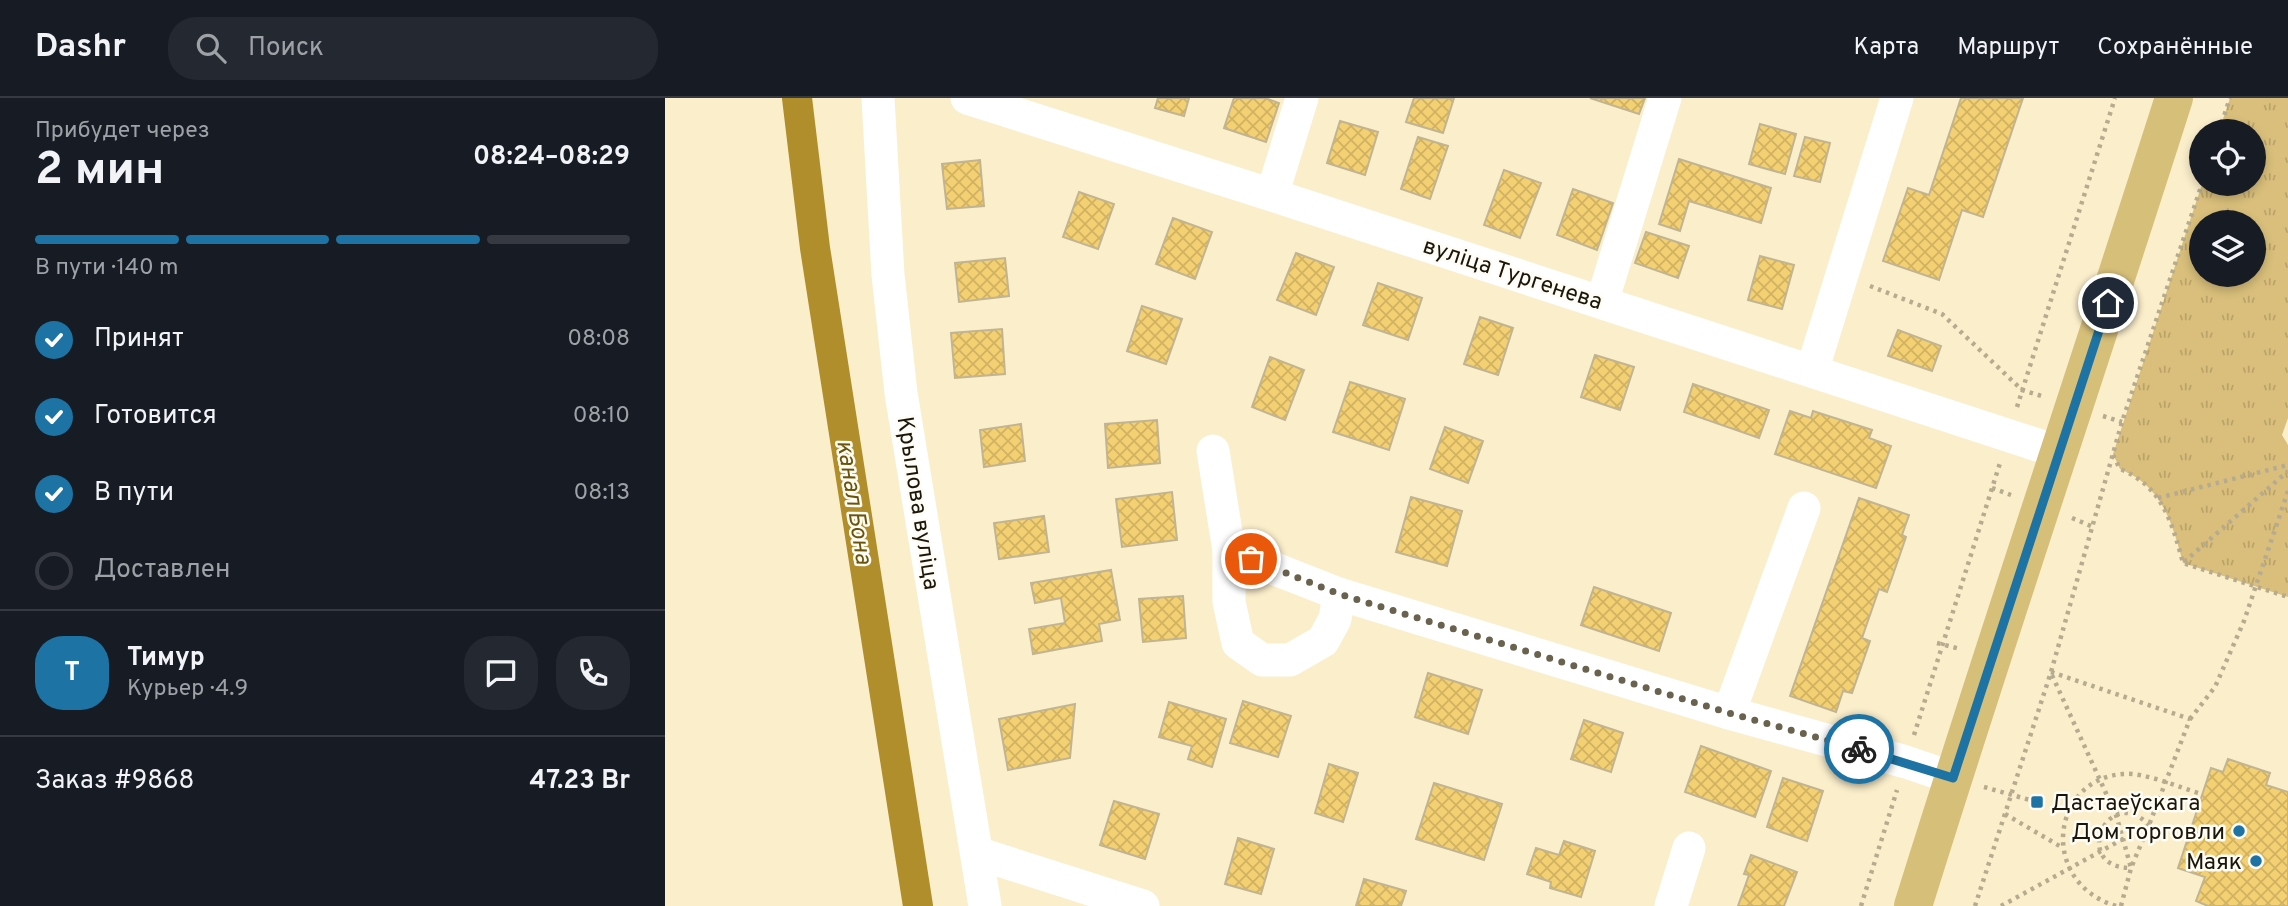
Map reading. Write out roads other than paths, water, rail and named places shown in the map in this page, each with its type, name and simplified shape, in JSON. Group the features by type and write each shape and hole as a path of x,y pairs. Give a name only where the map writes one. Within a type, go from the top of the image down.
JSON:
{"main road":[{"path":"1913,906 2173,98"}],"street":[{"name":"Крылова вуліца","path":"878,98 888,275 901,393 985,906"},
{"name":"вуліца Тургенева","path":"967,98 2059,452"},
{"path":"1272,195 1301,98"},
{"path":"1602,302 1665,98"},
{"path":"1812,371 1897,98"},
{"path":"1213,451 1229,551 1229,602 1238,643 1262,660 1290,660 1323,641 1335,619 1339,594"},
{"path":"1729,713 1804,508"},
{"path":"1229,551 1339,594 1953,778"},
{"path":"1671,906 1689,848"},
{"path":"977,853 1143,906"}],"waterway":[{"name":"канал Бона","path":"797,98 815,248 918,906"}],"place":[{"name":"Дастаеўскага","path":"2037,802"},
{"name":"Дом торговли","path":"2239,831"},
{"name":"Маяк","path":"2256,861"}]}
